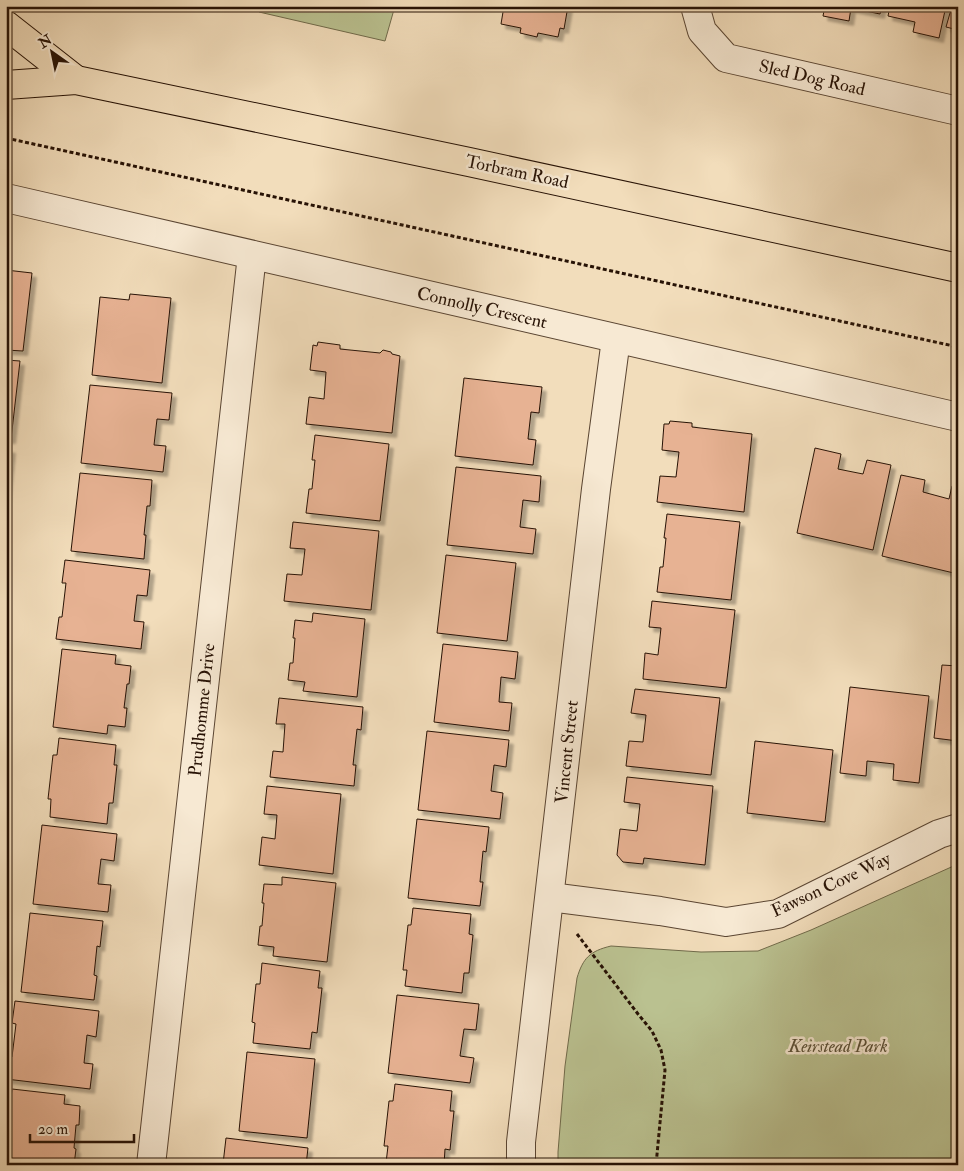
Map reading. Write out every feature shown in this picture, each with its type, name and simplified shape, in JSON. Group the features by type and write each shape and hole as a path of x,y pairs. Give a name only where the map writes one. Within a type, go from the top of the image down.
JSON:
{"main road":[{"name":"Torbram Road","path":"6,25 76,80"},
{"name":"Torbram Road","path":"6,85 76,80 478,164 958,268"}],"street":[{"name":"Sled Dog Road","path":"695,6 702,31 726,58 958,111"},
{"name":"Connolly Crescent","path":"6,198 958,417"},
{"name":"Prudhomme Drive","path":"151,1165 252,255"},
{"name":"Vincent Street","path":"521,1165 521,1142 596,489 616,339"},
{"name":"Fawson Cove Way","path":"550,897 660,911 726,922 778,914 938,834 958,828"}],"path":[{"path":"6,138 958,347"},
{"path":"550,897 652,1031 661,1050 666,1070 656,1165"}],"green space":[{"path":"259,6 395,6 385,41 259,12"},
{"name":"Keirstead Park","path":"958,864 958,1165 558,1165 565,1066 577,978 588,956 598,950 611,946 701,952 758,951 811,930"}],"building":[{"path":"504,6 568,6 564,29 560,28 558,37 538,33 537,37 520,33 521,28 501,24"},
{"path":"825,6 882,6 880,14 851,8 849,21 823,16"},
{"path":"890,6 946,6 939,38 913,32 915,22 888,16"},
{"path":"952,6 958,6 958,30 946,27"},
{"path":"6,270 32,273 23,351 6,350"},
{"path":"130,294 171,298 162,383 92,375 100,297 129,300"},
{"path":"318,342 340,345 340,349 380,353 383,350 400,356 392,433 306,424 309,397 324,399 326,372 310,370 313,345 317,346"},
{"path":"6,360 20,361 11,439 6,439"},
{"path":"464,378 542,387 539,413 531,412 528,439 536,440 533,465 455,456"},
{"path":"90,385 172,393 169,420 157,419 154,445 166,446 163,472 81,463"},
{"path":"670,421 692,423 692,427 752,434 744,512 657,502 660,476 676,477 679,452 662,450 664,424 669,424"},
{"path":"315,435 389,444 380,521 306,513 309,489 312,489 315,460 312,460"},
{"path":"6,448 11,449 6,496"},
{"path":"815,448 841,454 838,469 863,474 867,460 891,465 873,550 797,533"},
{"path":"456,467 541,476 539,502 523,500 520,527 536,529 533,554 447,545"},
{"path":"80,473 152,480 150,506 147,506 144,535 146,535 144,559 71,551"},
{"path":"901,475 925,480 923,492 949,499 952,486 958,488 958,574 882,556"},
{"path":"667,514 740,522 731,600 657,592 660,567 663,567"},
{"path":"293,522 379,531 371,610 284,601 287,574 302,575 305,549 290,548"},
{"path":"446,555 516,563 507,641 437,633"},
{"path":"65,560 150,570 147,596 137,595 134,621 144,622 141,649 56,639 59,617 62,617 66,583 62,583"},
{"path":"652,601 735,610 726,688 643,679 645,653 658,655 661,628 649,627"},
{"path":"313,613 365,619 357,697 303,691 305,682 288,680 290,663 293,663 295,620 312,622"},
{"path":"443,644 518,652 515,679 501,677 499,702 512,703 509,731 434,722"},
{"path":"62,649 116,655 115,664 131,666 124,708 127,708 125,727 108,725 107,734 53,727"},
{"path":"942,665 958,666 958,741 934,738"},
{"path":"850,687 929,696 919,783 893,780 894,764 867,761 866,776 840,773"},
{"path":"635,689 720,698 711,775 626,766 629,741 643,742 646,715 631,713"},
{"path":"279,698 363,707 361,730 357,729 353,765 356,765 354,786 270,777 273,751 283,752 285,724 276,724"},
{"path":"427,731 509,740 506,767 494,765 491,791 503,793 500,819 418,810"},
{"path":"59,738 116,745 114,765 117,765 113,803 109,803 107,824 50,817 51,799 48,799 53,755 57,755"},
{"path":"755,741 833,750 825,822 747,813"},
{"path":"627,777 713,786 705,865 644,858 643,864 623,862 617,855 620,829 637,831 640,804 624,802"},
{"path":"267,786 341,794 333,874 259,865 262,837 275,839 277,815 264,814"},
{"path":"417,819 489,827 486,852 483,851 480,882 483,882 480,906 408,898"},
{"path":"42,825 117,834 114,861 101,859 98,884 111,885 108,912 33,904"},
{"path":"282,877 336,883 327,962 273,956 274,947 258,945 260,926 262,926 264,884 282,885"},
{"path":"413,908 471,914 469,934 473,935 469,973 464,973 462,993 405,986 407,970 403,970 408,925 411,925"},
{"path":"30,913 103,921 100,947 97,946 94,975 97,976 94,1000 21,992"},
{"path":"262,963 320,971 318,988 322,988 317,1033 312,1032 310,1049 253,1043 255,1023 252,1022 256,984 260,984"},
{"path":"397,995 479,1004 476,1030 464,1029 460,1056 474,1058 470,1083 388,1073"},
{"path":"15,1001 99,1011 96,1037 87,1035 84,1063 93,1064 90,1089 6,1079 8,1057 12,1057 16,1024 12,1023"},
{"path":"247,1052 315,1059 307,1138 239,1131"},
{"path":"395,1084 452,1091 450,1111 454,1111 450,1150 445,1149 444,1165 386,1163 388,1146 384,1146 389,1101 393,1101"},
{"path":"12,1089 65,1095 64,1104 80,1106 79,1125 76,1125 74,1165 6,1165 6,1142"},
{"path":"226,1138 308,1148 306,1165 223,1164"}]}
